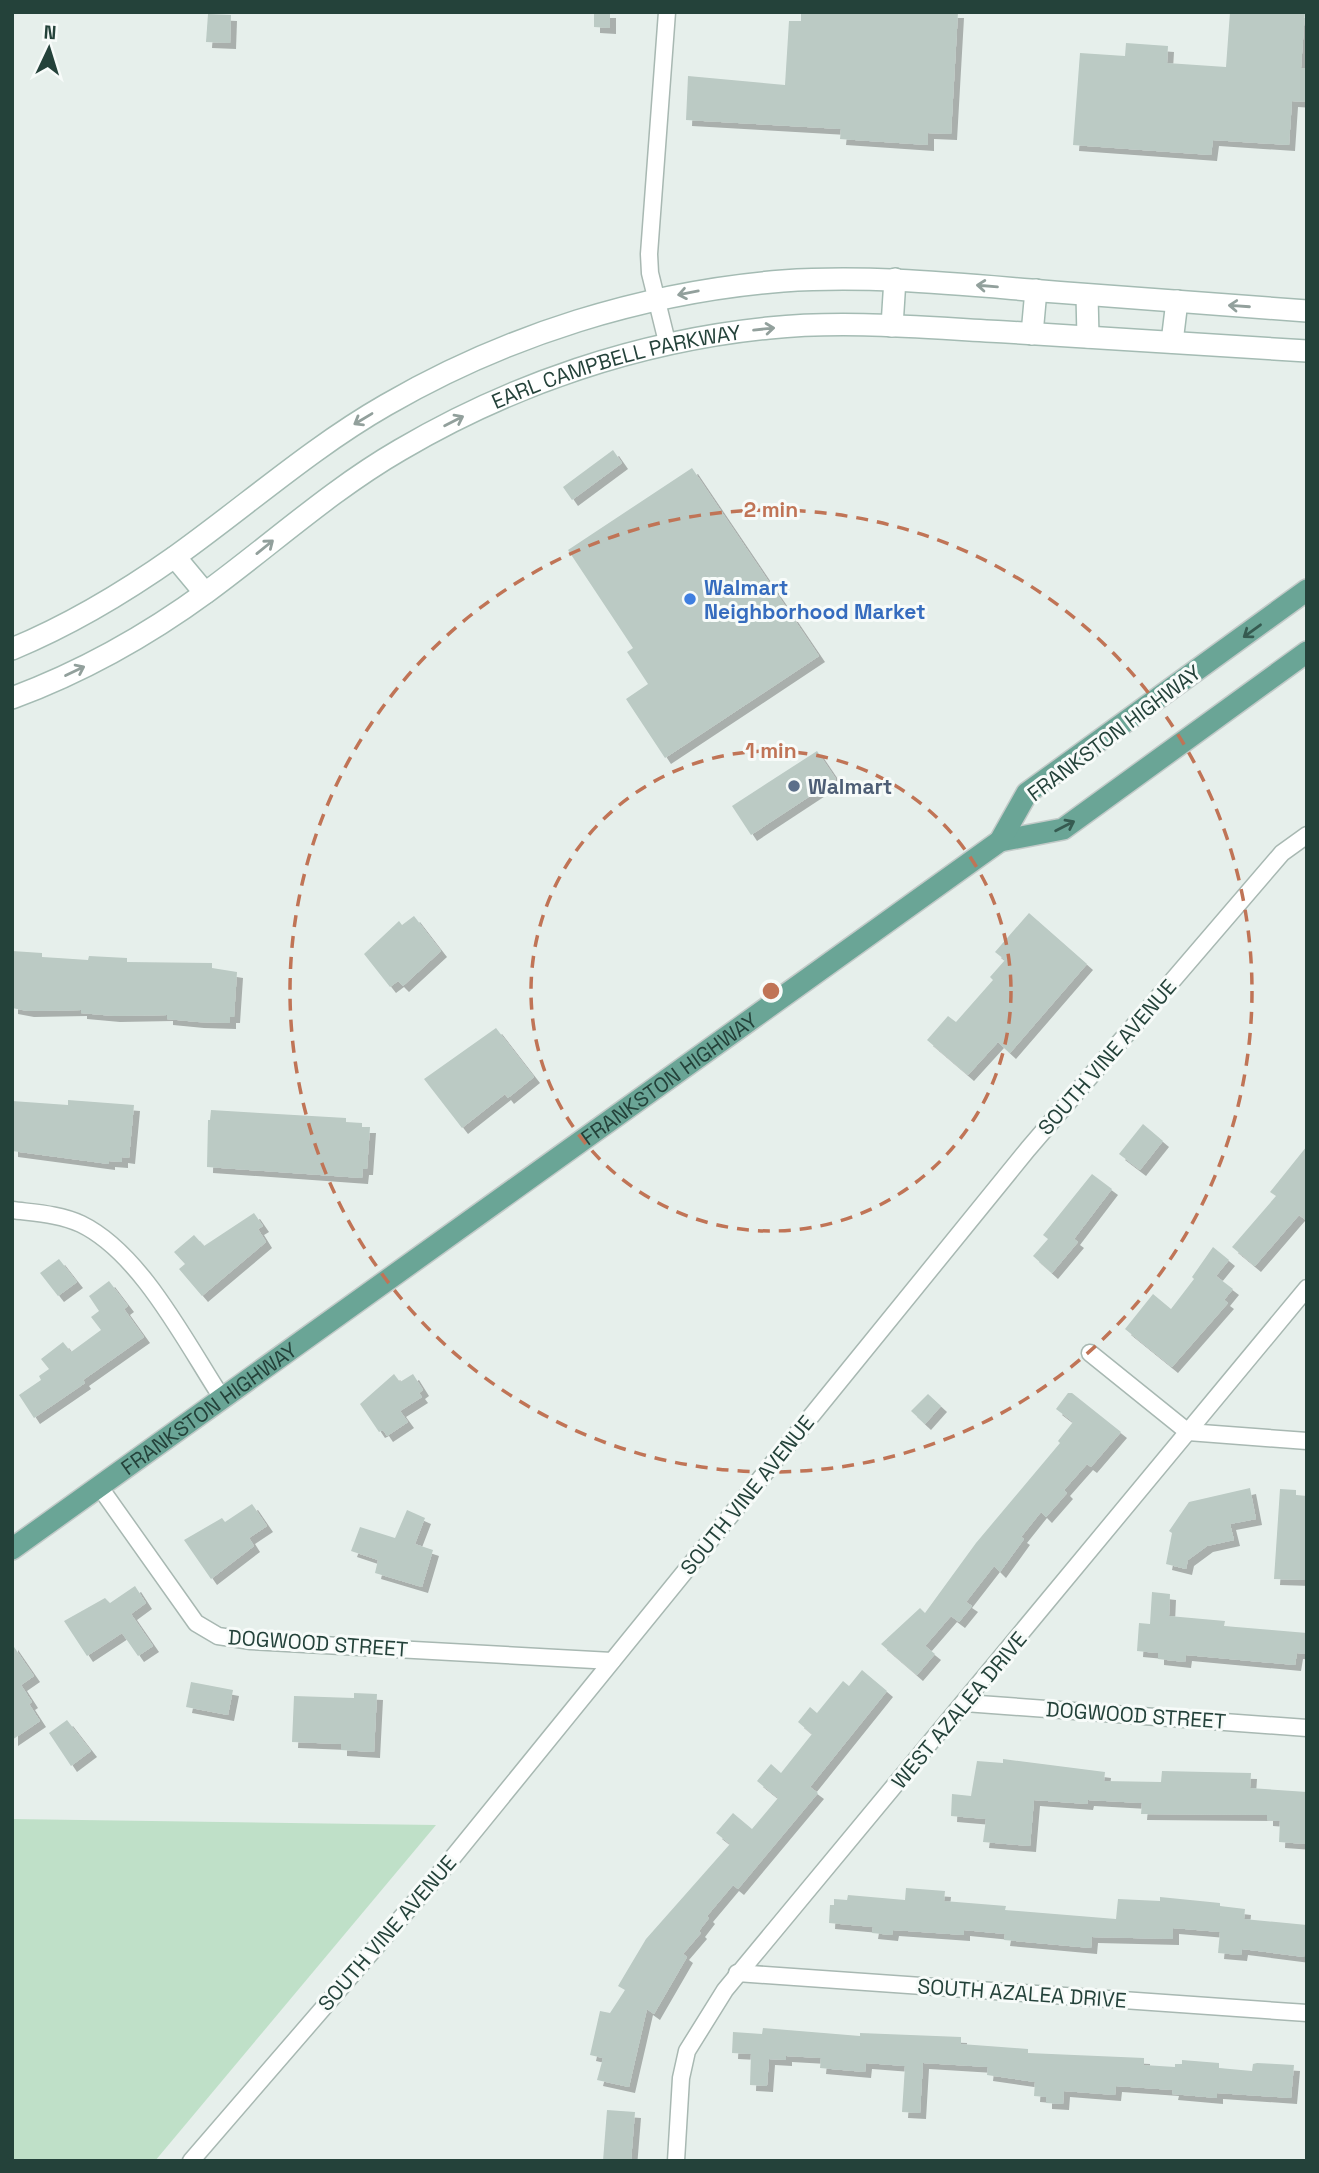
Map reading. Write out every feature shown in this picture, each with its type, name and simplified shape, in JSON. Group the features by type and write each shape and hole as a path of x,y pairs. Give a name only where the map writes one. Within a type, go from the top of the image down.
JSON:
{"main road":[{"path":"892,326 895,279"},
{"path":"12,649 85,614 176,557 320,448 387,404 454,370 523,340 656,299 781,281 895,279 1307,311"},
{"path":"1032,334 1036,290"},
{"path":"1087,295 1087,337"},
{"path":"1172,342 1177,301"},
{"name":"EARL CAMPBELL PARKWAY","path":"12,698 100,659 205,593 344,486 433,432 535,384 624,356 705,337 769,328 892,326 1307,351"},
{"path":"176,557 205,593"},
{"name":"FRANKSTON HIGHWAY","path":"12,1549 1000,841 1027,793 1307,590"},
{"path":"1000,841 1063,829 1307,652"}],"street":[{"path":"667,12 649,236 650,273 668,346"},
{"name":"SOUTH VINE AVENUE","path":"191,2161 445,1867 1028,1149 1282,853 1307,835"},
{"path":"12,1210 63,1218 102,1237 159,1301 222,1398"},
{"name":"WEST AZALEA DRIVE","path":"676,2161 681,2078 687,2051 737,1973 965,1703 1307,1288"},
{"path":"1090,1353 1188,1432 1307,1441"},
{"name":"DOGWOOD STREET","path":"99,1486 189,1615 196,1623 218,1636 292,1644 612,1661"},
{"name":"DOGWOOD STREET","path":"965,1703 1307,1728"},
{"name":"SOUTH AZALEA DRIVE","path":"737,1973 1307,2013"}],"green space":[{"path":"12,1819 436,1825 155,2161 12,2161"}],"building":[{"path":"594,12 610,12 610,28 594,27"},
{"path":"801,12 958,12 951,134 928,133 928,145 840,139 841,129 686,120 688,76 785,85 789,21 801,21"},
{"path":"1230,12 1305,12 1301,68 1307,68 1307,102 1292,101 1289,145 1213,140 1211,155 1073,145 1080,53 1125,56 1126,43 1168,46 1167,63 1226,67"},
{"path":"208,14 231,15 230,43 206,42"},
{"path":"613,450 622,463 572,500 563,487"},
{"name":"Walmart Neighborhood Market","path":"692,468 819,656 665,758 626,699 648,684 627,652 633,648 568,550"},
{"name":"Walmart","path":"817,751 836,779 751,835 732,806"},
{"path":"1029,913 1087,964 1010,1053 998,1042 968,1075 927,1040 948,1016 956,1022 993,980 990,977 1005,960 995,952"},
{"path":"414,916 441,951 403,986 398,981 390,987 364,954 399,921 402,925"},
{"path":"12,951 42,953 42,957 88,960 89,956 127,958 127,962 212,963 212,968 237,972 234,1017 230,1017 230,1023 198,1022 167,1019 167,1015 114,1016 81,1013 81,1010 28,1011 12,1008"},
{"path":"496,1028 534,1077 508,1098 505,1094 462,1128 424,1079"},
{"path":"68,1100 134,1105 129,1158 122,1157 122,1162 109,1161 109,1164 12,1151 12,1101 68,1105"},
{"path":"211,1110 346,1118 346,1122 362,1123 362,1127 370,1127 367,1169 363,1169 362,1178 207,1167 208,1120"},
{"path":"1143,1124 1163,1141 1140,1170 1119,1154"},
{"path":"1307,1146 1307,1221 1299,1215 1255,1266 1232,1247 1276,1196 1270,1192"},
{"path":"1092,1174 1112,1189 1074,1239 1078,1242 1052,1273 1033,1256 1048,1239 1043,1235"},
{"path":"254,1213 263,1226 258,1229 266,1242 202,1296 179,1269 185,1264 174,1252 194,1235 204,1246"},
{"path":"1213,1247 1229,1260 1216,1276 1233,1289 1224,1300 1228,1303 1172,1367 1125,1329 1153,1294 1171,1309 1194,1279 1192,1277"},
{"path":"59,1259 77,1282 58,1296 40,1273"},
{"path":"109,1281 128,1306 124,1309 144,1337 34,1418 19,1395 41,1380 39,1376 49,1369 41,1359 63,1342 71,1352 101,1330 91,1317 99,1311 89,1296"},
{"path":"394,1374 400,1382 413,1374 423,1390 419,1393 422,1397 400,1411 408,1422 387,1436 383,1430 379,1432 360,1404"},
{"path":"1068,1393 1072,1393 1121,1432 1091,1467 1087,1464 1064,1490 1067,1493 1046,1517 1041,1512 1021,1537 1024,1539 1000,1572 994,1566 966,1602 972,1606 959,1622 951,1616 925,1646 935,1654 917,1675 881,1644 920,1608 925,1613 976,1543 1060,1443 1058,1441 1073,1422 1056,1409"},
{"path":"928,1394 941,1406 925,1424 911,1411"},
{"path":"1250,1488 1256,1519 1230,1524 1234,1540 1207,1546 1188,1560 1186,1569 1166,1564 1172,1533 1169,1531 1189,1502"},
{"path":"1280,1489 1296,1490 1296,1495 1307,1496 1305,1580 1274,1579"},
{"path":"252,1504 267,1526 249,1538 254,1546 211,1579 184,1540 222,1518 225,1522"},
{"path":"407,1510 425,1518 415,1544 433,1550 422,1587 375,1573 378,1560 351,1551 360,1527 395,1538"},
{"path":"135,1586 146,1603 131,1614 153,1646 138,1656 122,1633 87,1656 64,1621 105,1598 110,1603"},
{"path":"1152,1592 1170,1594 1169,1616 1225,1621 1224,1626 1307,1633 1307,1654 1297,1653 1295,1665 1186,1655 1185,1662 1158,1659 1158,1653 1137,1651 1139,1623 1150,1624"},
{"path":"12,1644 34,1676 21,1685 40,1721 12,1740"},
{"path":"862,1670 887,1691 810,1787 818,1793 738,1889 733,1885 707,1916 709,1918 699,1931 701,1933 683,1954 687,1957 654,2014 647,2009 629,2087 597,2080 603,2058 590,2055 600,2011 610,2013 625,1990 618,1986 646,1939 730,1844 716,1833 733,1813 752,1829 778,1798 757,1781 771,1764 781,1773 812,1734 798,1722 810,1707 817,1713 843,1681 849,1686"},
{"path":"191,1682 233,1690 228,1715 186,1707"},
{"path":"354,1693 377,1694 374,1752 341,1750 341,1744 292,1742 294,1696 354,1698"},
{"path":"67,1720 91,1751 71,1766 49,1733"},
{"path":"1003,1759 1105,1772 1104,1781 1161,1782 1162,1771 1251,1773 1250,1788 1307,1792 1307,1844 1279,1842 1280,1821 1267,1820 1267,1815 1141,1814 1142,1803 1088,1800 1087,1804 1034,1800 1030,1846 983,1842 986,1819 951,1816 952,1794 971,1796 977,1761 1003,1763"},
{"path":"906,1888 945,1891 944,1901 1006,1906 1005,1910 1116,1919 1118,1899 1160,1901 1160,1897 1220,1903 1220,1906 1245,1909 1244,1919 1307,1925 1304,1957 1242,1949 1241,1955 1218,1953 1220,1932 1173,1928 1173,1939 1092,1937 1091,1948 1004,1940 1005,1934 964,1930 964,1935 893,1930 892,1935 872,1933 873,1927 829,1923 830,1905 834,1905 834,1899 847,1900 848,1895 905,1900"},
{"path":"763,2028 860,2036 860,2033 961,2037 961,2044 1028,2049 1028,2053 1144,2058 1144,2065 1175,2067 1175,2064 1182,2064 1182,2060 1219,2063 1219,2068 1252,2071 1253,2064 1257,2063 1294,2065 1291,2098 1217,2093 1217,2098 1172,2094 1173,2090 1116,2086 1115,2095 1064,2091 1063,2104 1046,2103 1046,2097 1034,2096 1035,2082 987,2075 988,2067 923,2063 920,2113 902,2112 905,2066 866,2063 865,2072 820,2068 821,2058 786,2056 786,2060 769,2059 767,2086 750,2085 751,2054 732,2053 733,2032 762,2034"},
{"path":"607,2110 635,2112 631,2161 603,2161"}],"place":[{"name":"Walmart Neighborhood Market","path":"690,599"},
{"name":"Walmart","path":"794,786"}]}
